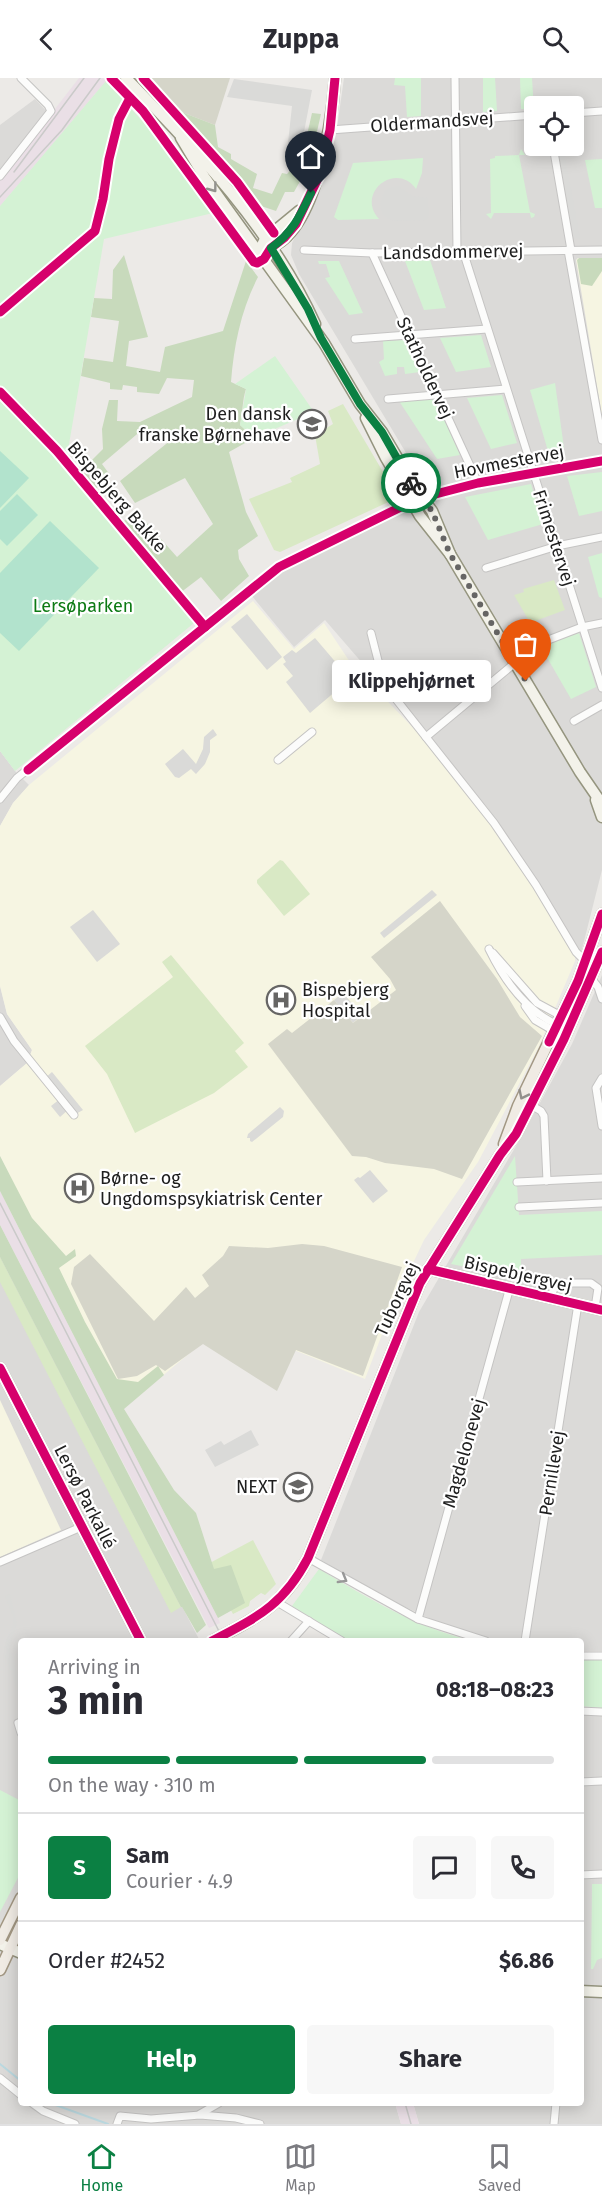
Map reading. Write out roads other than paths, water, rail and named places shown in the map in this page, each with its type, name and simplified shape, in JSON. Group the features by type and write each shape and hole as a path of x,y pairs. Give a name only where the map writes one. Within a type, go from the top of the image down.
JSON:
{"main road":[{"name":"Tuborgvej","path":"218,1638 256,1618 277,1602 297,1579 308,1558 409,1305 428,1269 500,1155 516,1134 531,1105 563,1025 602,914"},
{"name":"Tuborgvej","path":"500,1155 518,1106 591,978 602,952"},
{"path":"0,1970 3,1945 18,1906"},
{"path":"3,1945 18,1928"}],"street":[{"path":"0,176 51,111 48,105 21,78"},
{"path":"259,250 306,203 319,176 330,129 335,78"},
{"name":"Frimestervej","path":"455,78 460,251 602,688"},
{"path":"128,80 214,171 268,243 308,309 321,338 360,404 373,433 417,500 420,516 450,554 516,663 593,794 602,817"},
{"path":"584,112 602,111"},
{"name":"Oldermandsvej","path":"330,129 524,116"},
{"path":"181,138 205,178 321,338"},
{"path":"555,156 569,250 602,440"},
{"name":"Landsdommervej","path":"304,250 372,253 602,250"},
{"name":"Statholdervej","path":"372,253 478,483"},
{"path":"355,339 487,329"},
{"path":"388,399 506,389"},
{"name":"Hovmestervej","path":"417,500 478,483 602,461"},
{"path":"0,799 17,778 279,567 417,500"},
{"path":"486,568 557,546 602,537"},
{"path":"530,647 582,627 602,622"},
{"path":"371,633 384,684 494,823 536,885 576,952 586,962"},
{"path":"426,737 516,663"},
{"path":"574,721 602,705"},
{"path":"278,760 312,732"},
{"path":"593,794 602,804"},
{"path":"489,949 500,958 537,1003 563,1025 543,1018 523,1001 496,964 489,949"},
{"path":"591,978 598,987 602,999"},
{"path":"0,1017 14,1041 74,1115"},
{"path":"602,1078 596,1088 602,1126"},
{"path":"531,1105 544,1116 547,1181"},
{"path":"517,1182 602,1178"},
{"path":"519,1207 602,1203"},
{"name":"Bispebjergvej","path":"428,1269 598,1309 598,1288 591,1282 557,1283 550,1297"},
{"name":"Magdelonevej","path":"417,1619 510,1287"},
{"name":"Pernillevej","path":"525,1638 578,1304"},
{"name":"Lersø Parkallé","path":"0,1368 139,1638"},
{"path":"0,1562 81,1527"},
{"path":"308,1558 417,1619 477,1638"},
{"path":"277,1602 337,1638"},
{"path":"294,1638 309,1621"},
{"path":"584,1656 602,1656"},
{"path":"584,1711 602,1712"},
{"path":"584,1782 602,1781"},
{"path":"584,1875 602,1874"},
{"path":"3,1945 18,1952"},
{"path":"584,1991 602,1992"},
{"path":"0,2078 18,2093"},
{"path":"36,2106 75,2124"},
{"path":"200,2115 214,2106"},
{"path":"554,2124 556,2106"},
{"path":"117,2124 120,2116 151,2119 200,2115 236,2118 260,2124"}],"waterway":[{"path":"0,2064 18,2079"},
{"path":"58,2106 108,2124"}],"tram line":[{"path":"14,172 84,78"},
{"path":"0,197 62,130 100,78"},
{"path":"0,1203 222,1638"},
{"path":"406,2106 411,2124"}],"place":[{"name":"Den dansk franske Børnehave","path":"312,424"},
{"name":"Klippehjørnet","path":"526,681"},
{"name":"Bispebjerg Hospital","path":"281,1000"},
{"name":"Børne- og Ungdomspsykiatrisk Center","path":"79,1188"},
{"name":"NEXT","path":"298,1487"}],"park label":[{"name":"Lersøparken","path":"83,606"}]}
